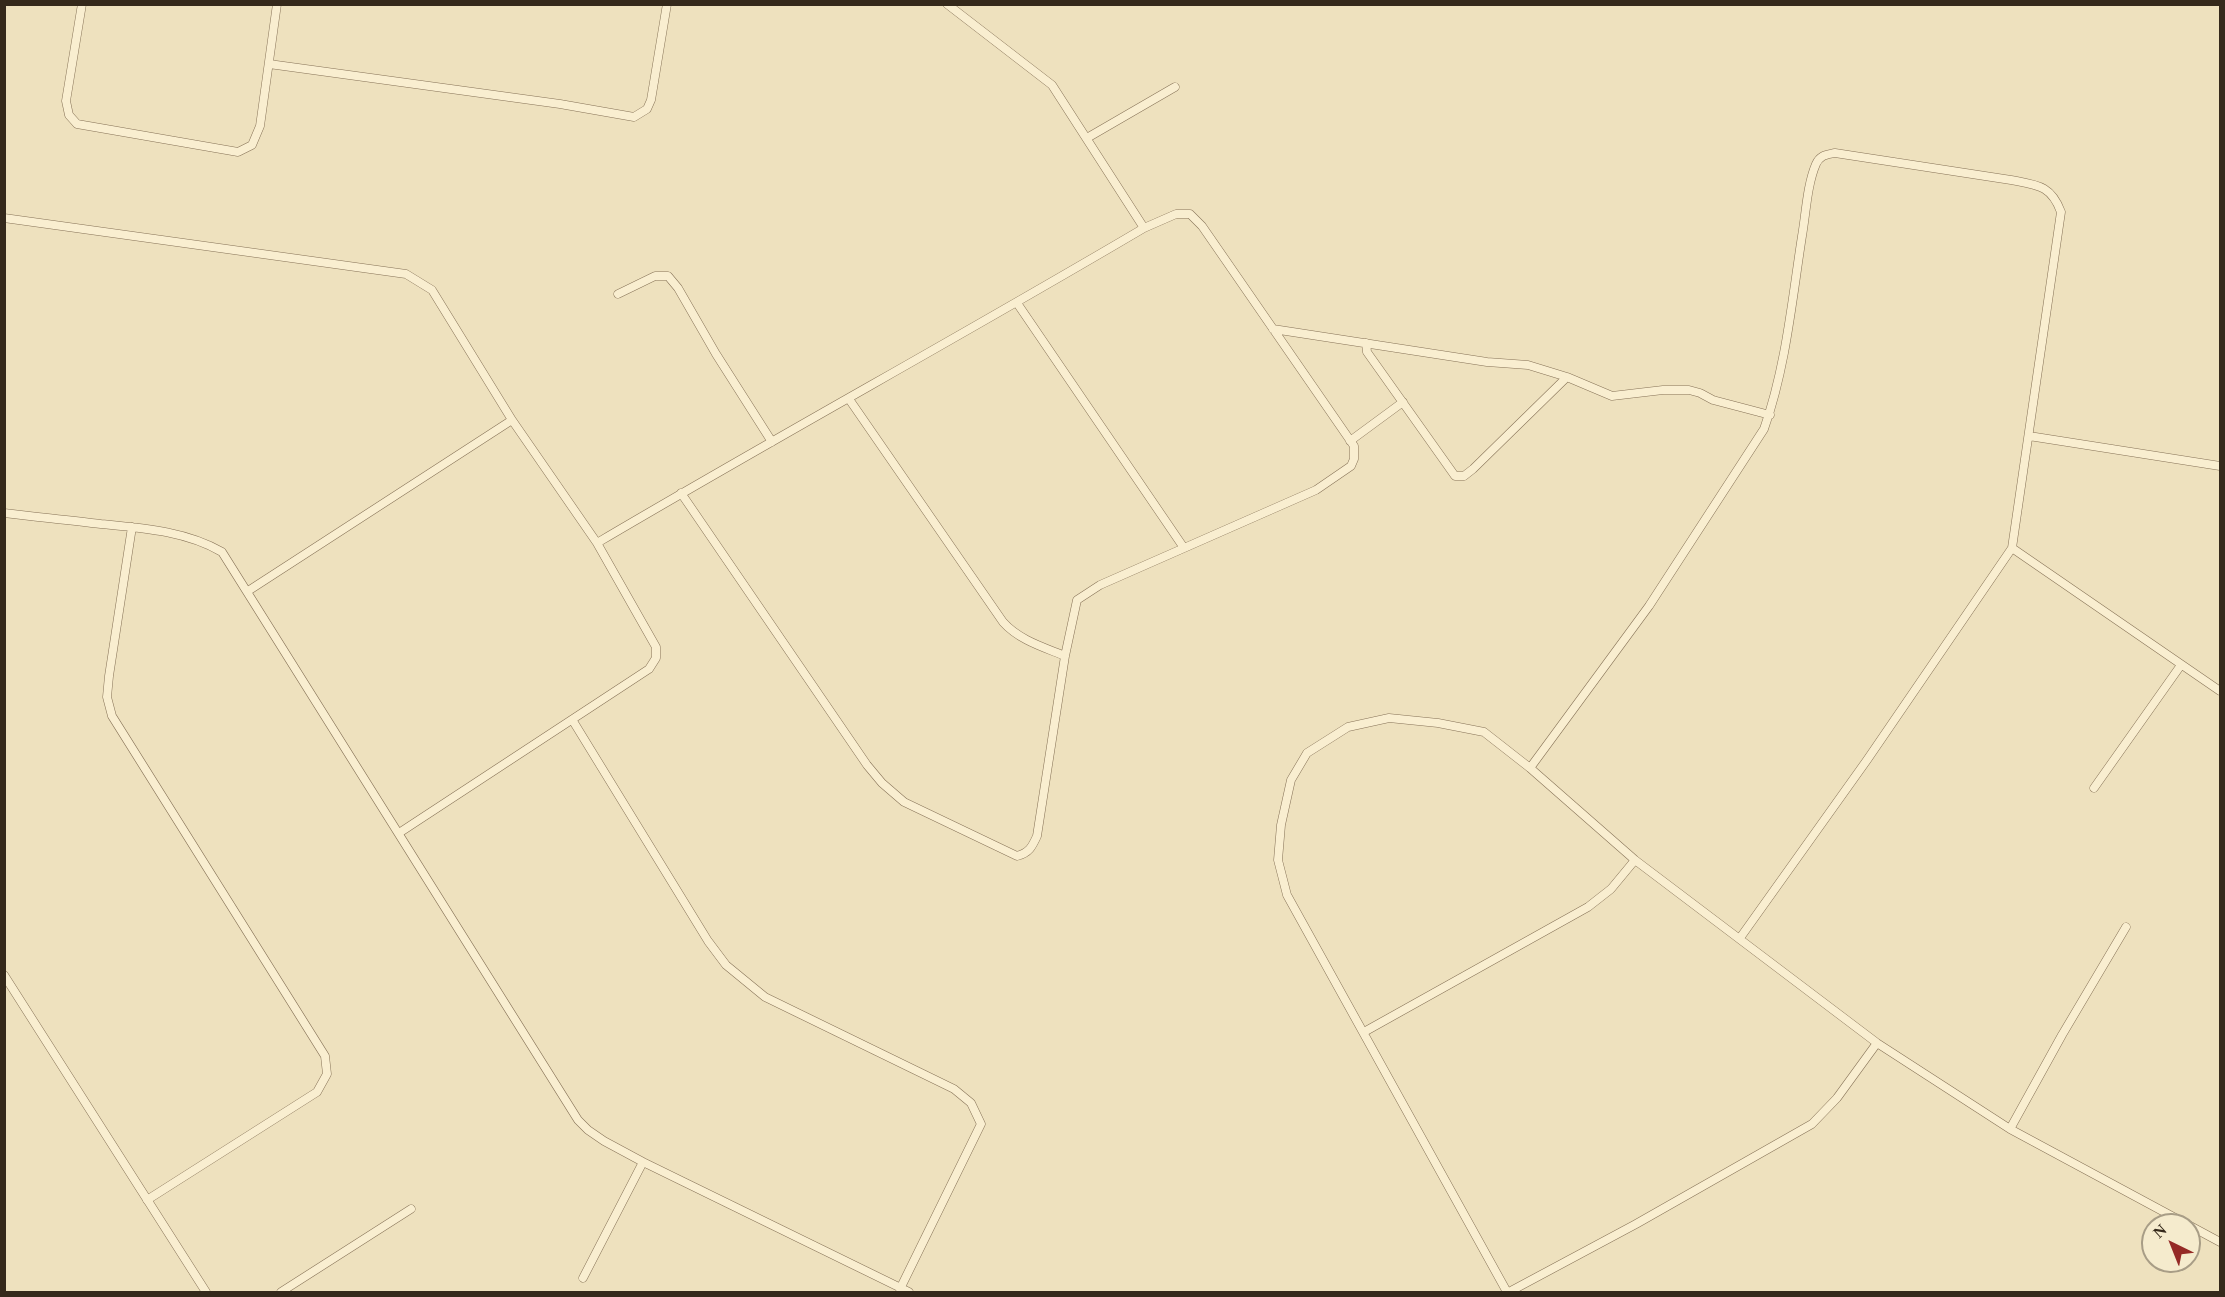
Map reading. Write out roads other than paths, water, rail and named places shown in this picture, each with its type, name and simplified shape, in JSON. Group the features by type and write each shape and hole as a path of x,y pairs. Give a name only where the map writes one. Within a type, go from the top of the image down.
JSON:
{"street":[{"path":"82,4 66,101 69,115 77,123 238,152 252,145 260,126 277,4"},
{"path":"269,64 560,104 634,117 647,109 651,100 667,4"},
{"path":"947,4 1052,85 1144,228"},
{"path":"1087,138 1175,87"},
{"path":"1530,768 1649,606 1764,429 1770,415 1781,370 1813,172 1817,161 1823,155 1835,153 2011,180 2039,186 2049,191 2056,199 2061,212 2012,548 1867,760 1740,938"},
{"path":"597,543 681,493 1017,303 1144,228 1176,214 1190,214 1202,226 1354,446 1354,459 1351,466 1316,490 1100,585 1077,600 1065,656 1037,836 1032,848 1026,854 1017,856 904,802 882,783 867,765 681,493"},
{"path":"4,218 406,274 432,290 512,420 597,543 656,647 656,658 649,669 399,833"},
{"path":"618,294 655,276 668,276 678,288 716,354 772,442"},
{"path":"1017,303 1184,548"},
{"path":"1273,329 1487,362 1528,365 1567,377 1612,396 1663,390 1689,390 1713,400 1770,415"},
{"path":"1366,343 1367,352 1455,476 1464,476 1567,377"},
{"path":"849,399 1003,622 1012,632 1022,638 1065,656"},
{"path":"1350,441 1403,402"},
{"path":"248,591 512,420"},
{"path":"2029,436 2220,466"},
{"path":"4,513 132,527 204,542 222,552 579,1120 588,1130 643,1162 909,1293"},
{"path":"132,527 109,676 108,697 112,716 325,1056 327,1074 316,1092 147,1200"},
{"path":"2012,548 2220,691"},
{"path":"2094,788 2181,665"},
{"path":"1877,1043 1837,1098 1812,1124 1636,1224 1508,1293 1287,895 1278,860 1281,825 1291,780 1307,753 1347,727 1389,718 1438,723 1484,732 1530,768 1635,860 1877,1043 2010,1129 2220,1242"},
{"path":"573,721 708,941 726,965 765,997 954,1089 971,1103 981,1124 900,1289"},
{"path":"1364,1032 1588,907 1611,889 1635,860"},
{"path":"2010,1129 2126,927"},
{"path":"4,975 206,1293"},
{"path":"584,1278 643,1162"},
{"path":"281,1293 411,1209"}]}
